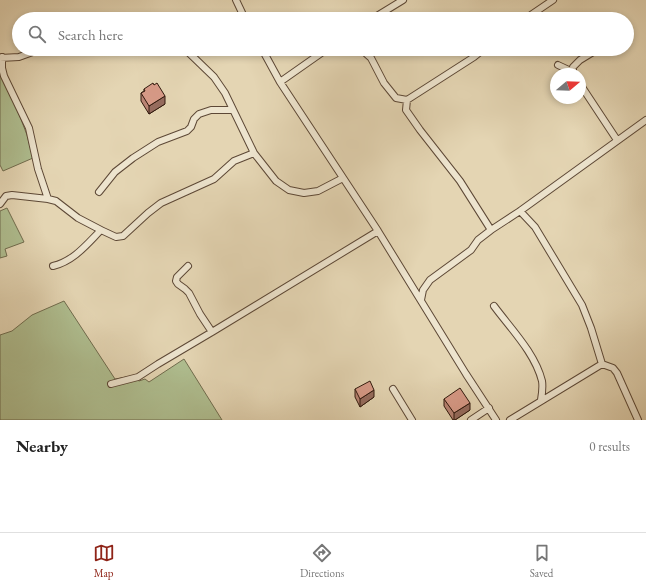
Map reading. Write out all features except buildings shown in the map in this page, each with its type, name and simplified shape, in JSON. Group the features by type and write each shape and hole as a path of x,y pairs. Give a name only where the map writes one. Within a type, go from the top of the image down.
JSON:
{"street":[{"path":"236,0 242,12"},
{"path":"383,12 403,0"},
{"path":"535,12 553,0"},
{"path":"22,56 1,58 2,68 4,76 29,128 38,168 48,199"},
{"path":"192,56 214,77 225,93 254,153 276,181 289,190 304,193 318,191 343,178"},
{"path":"266,56 280,82 378,231 496,420"},
{"path":"280,82 317,56"},
{"path":"369,56 384,83 396,98 407,100 475,56"},
{"path":"573,68 580,60 587,56"},
{"path":"558,65 564,68"},
{"path":"586,93 617,140"},
{"path":"407,100 406,110 460,181 491,230"},
{"path":"99,192 115,172 133,158 158,142 187,131 192,127 194,119 200,114 211,110 232,110"},
{"path":"421,300 423,290 430,280 471,250 478,240 646,120"},
{"path":"0,204 6,196 12,195 56,201 78,218 116,237 123,236 161,203 214,179 234,161 254,153"},
{"path":"520,211 535,227 582,305 602,364"},
{"path":"53,266 62,264 75,255 101,230"},
{"path":"110,384 138,377 378,231"},
{"path":"188,266 177,277 176,281 189,293 212,332"},
{"path":"494,306 525,347 537,367 542,382 541,400"},
{"path":"510,420 602,364"},
{"path":"602,364 613,368 617,373 638,420"},
{"path":"393,390 412,420"},
{"path":"471,420 489,408"}],"green space":[{"path":"0,64 27,135 33,158 3,171 0,165"},
{"path":"7,208 24,242 5,249 7,256 0,258 0,211"},
{"path":"64,301 115,379 132,376 139,381 145,379 149,382 184,359 222,420 0,420 0,335 12,331 32,315"}]}
